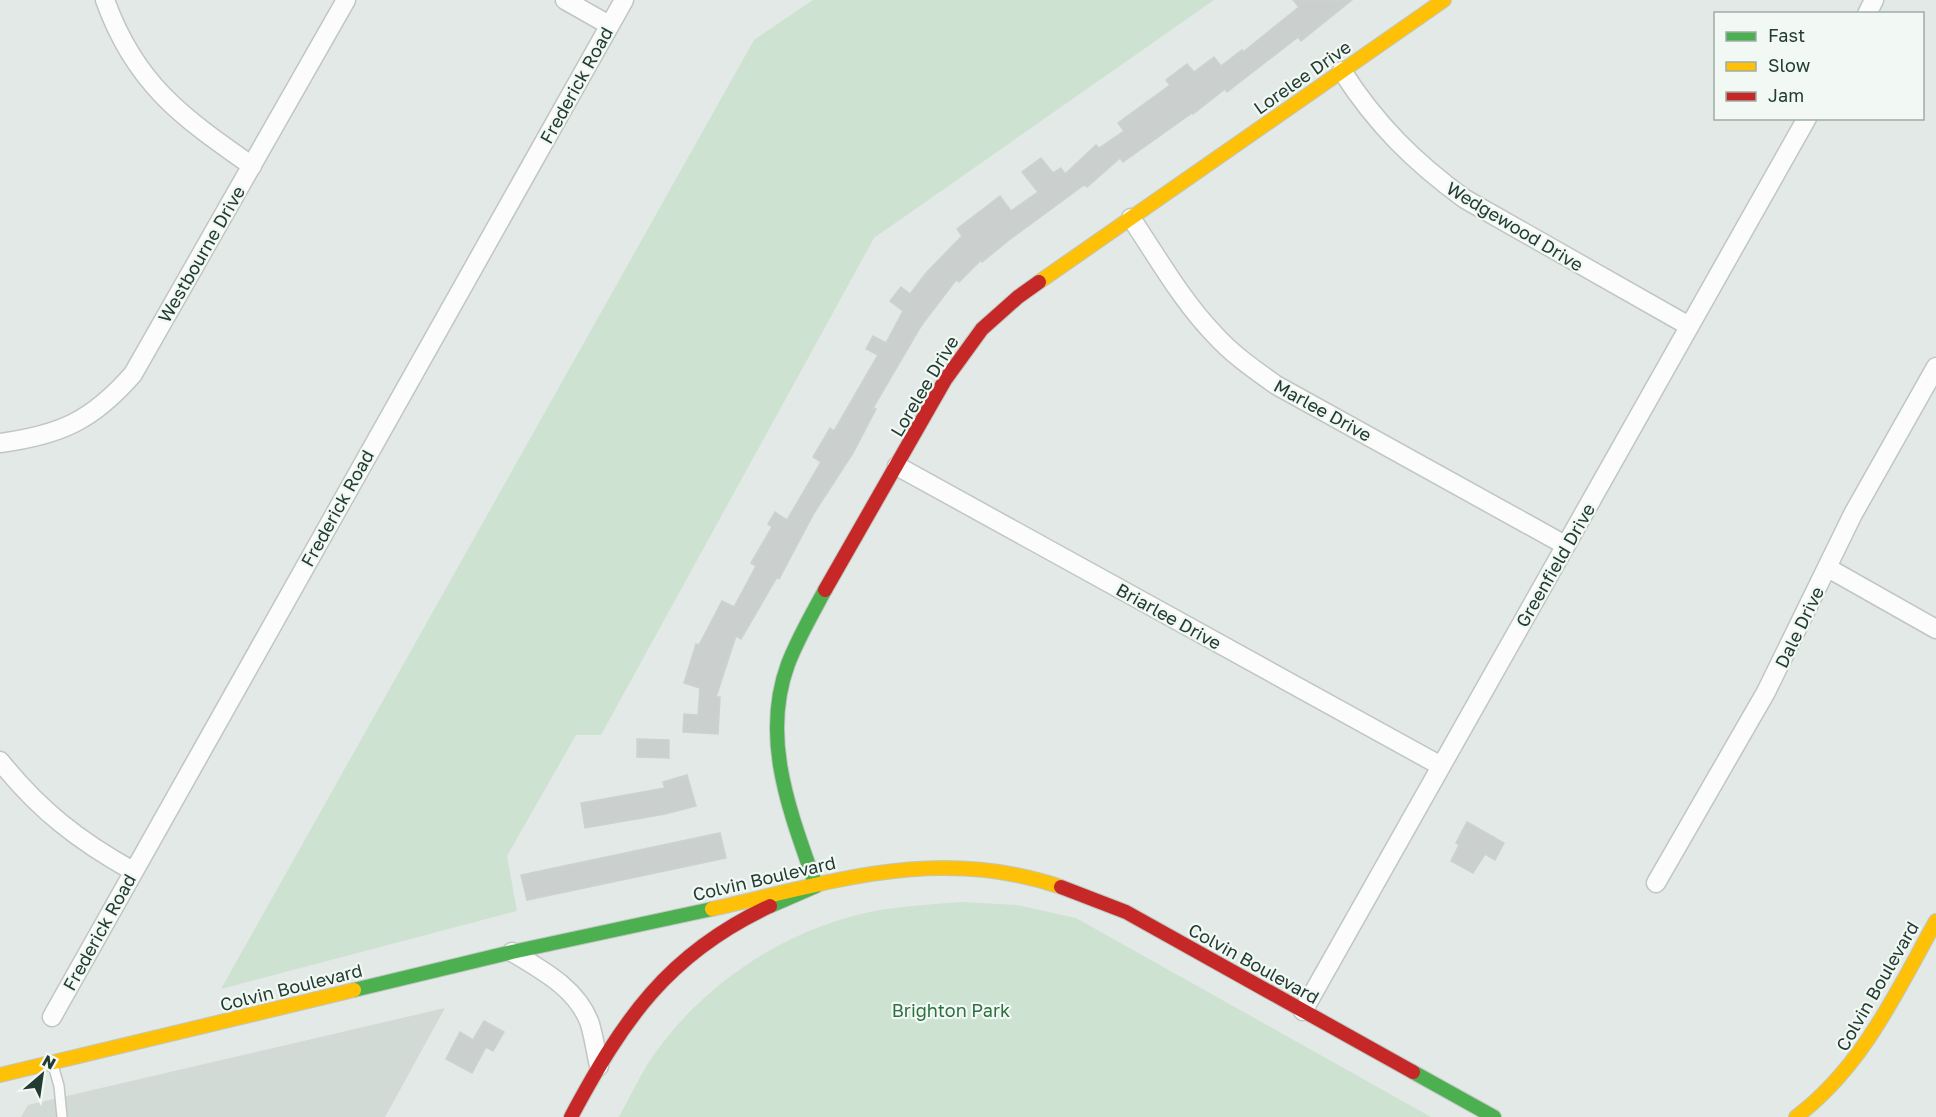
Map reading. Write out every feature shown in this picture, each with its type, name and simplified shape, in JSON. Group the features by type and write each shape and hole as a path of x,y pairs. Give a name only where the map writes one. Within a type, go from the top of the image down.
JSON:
{"street":[{"path":"105,0 112,20 129,53 144,75 167,101 193,125 252,166"},
{"name":"Westbourne Drive","path":"0,443 23,440 75,423 99,409 133,374 346,0"},
{"path":"565,0 609,26"},
{"name":"Frederick Road","path":"52,1017 624,0"},
{"name":"Lorelee Drive","path":"816,886 783,785 776,750 777,705 782,678 799,637 945,381 982,329 1018,297 1444,0"},
{"name":"Wedgewood Drive","path":"1342,71 1379,123 1434,177 1465,199 1689,326"},
{"name":"Greenfield Drive","path":"1303,1011 1806,120"},
{"name":"Marlee Drive","path":"1131,218 1193,311 1240,359 1276,385 1565,545"},
{"name":"Dale Drive","path":"1656,883 1766,692 1853,514 1936,367"},
{"name":"Briarlee Drive","path":"897,466 1441,766"},
{"path":"1828,568 1936,629"},
{"path":"0,762 51,817 96,851 133,871"},
{"name":"Colvin Boulevard","path":"0,1075 512,952 854,876 892,869 931,866 971,867 1051,882 1089,895 1126,912 1494,1117"},
{"path":"571,1117 599,1066 632,1014 659,984 688,957 720,933 755,912 816,886"},
{"name":"Colvin Boulevard","path":"1800,1116 1828,1092 1866,1045 1936,921"},
{"path":"512,952 545,972 572,995 589,1023 599,1066"}],"lane":[{"path":"53,1063 62,1117"}],"shaded area":[{"path":"445,1008 385,1117 21,1117 28,1105"}],"green space":[{"path":"813,0 1214,0 874,238 601,735 576,735 507,856 517,911 221,989 754,40"},
{"name":"Brighton Park","path":"961,902 1017,905 1076,918 1431,1117 619,1117 647,1065 668,1036 692,1009 748,964 779,945 845,918 880,910"}],"building":[{"path":"1293,0 1352,0 1301,41 1298,37 1227,92 1225,89 1123,162 1120,158 1087,187 1084,185 982,262 981,260 959,282 956,280 921,326 873,408 876,409 853,453 814,513 779,579 777,577 741,639 736,636 716,697 720,697 718,734 683,732 684,714 698,715 700,688 684,683 696,644 699,645 722,601 734,607 756,566 751,563 772,527 768,524 775,512 787,520 821,462 813,457 830,428 834,431 878,355 866,349 873,336 886,343 903,311 890,301 901,287 910,294 926,273 962,236 957,229 1000,196 1011,211 1038,192 1022,172 1041,158 1053,173 1061,168 1065,174 1096,145 1099,148 1124,131 1118,123 1170,85 1166,80 1187,64 1194,72 1214,57 1221,66 1242,50 1243,52 1299,7"},
{"path":"637,739 669,740 669,758 637,757"},
{"path":"687,775 696,806 665,814 585,828 581,803 665,788 663,782"},
{"path":"1467,822 1504,843 1495,860 1485,854 1473,873 1451,861 1459,845 1456,843"},
{"path":"720,833 726,858 527,900 521,875"},
{"path":"484,1021 504,1032 493,1051 486,1047 472,1073 446,1059 460,1032 473,1040"}],"traffic: fast":[{"path":"770,906 816,886 797,832 782,776 777,721 780,692 788,664 825,590"},
{"path":"354,990 512,952 712,909"},
{"path":"1413,1072 1494,1117"}],"traffic: slow":[{"path":"1039,282 1444,0"},
{"path":"712,909 843,879 928,868 971,869 1016,875 1061,887"},
{"path":"1796,1117 1820,1097 1859,1052 1892,1001 1936,921"},
{"path":"0,1075 354,990"}],"traffic: jam":[{"path":"825,590 945,380 982,329 1039,282"},
{"path":"1061,887 1126,912 1413,1072"},
{"path":"571,1117 610,1050 651,993 675,968 703,946 734,925 770,906"}]}
